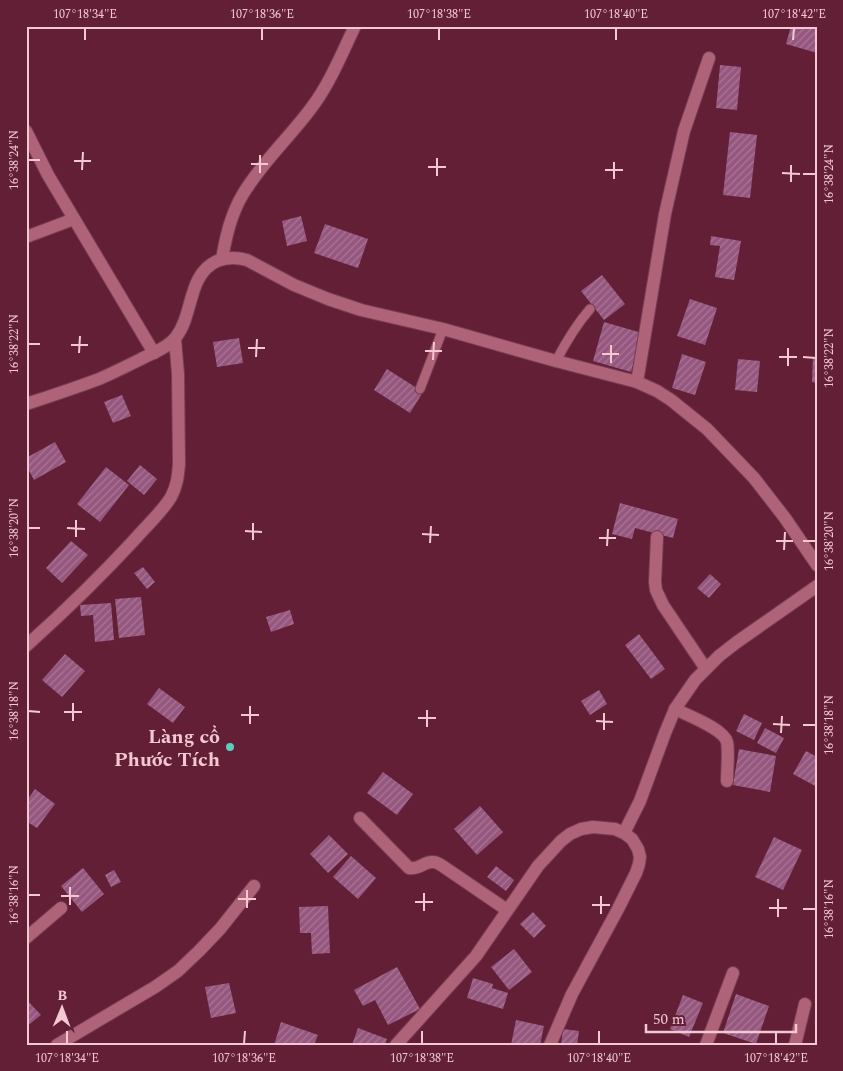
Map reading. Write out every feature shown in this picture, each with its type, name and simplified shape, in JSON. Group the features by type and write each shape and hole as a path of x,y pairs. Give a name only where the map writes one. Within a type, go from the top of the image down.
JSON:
{"street":[{"path":"222,259 231,221 243,194 323,92 355,26"},
{"path":"637,382 665,214 684,131 709,58"},
{"path":"26,131 48,175 154,353"},
{"path":"26,237 74,220"},
{"path":"26,404 100,378 154,353 175,339 180,331 202,273 222,259 239,258 247,260 294,285 362,310 443,329 637,382 657,391 707,429 754,478 780,511 817,565"},
{"path":"26,646 118,557 163,508 175,488 179,464 178,374 175,339"},
{"path":"657,537 656,590 663,605 706,669"},
{"path":"624,833 640,801 675,709 689,688 719,656 817,586"},
{"path":"675,709 715,728 725,736 727,742 727,781"},
{"path":"360,818 409,868 417,868 426,863 434,862 507,910"},
{"path":"396,1045 476,956 538,866 561,841 581,829 593,827 615,829 632,839 638,849 640,857 636,873 572,994 550,1045"},
{"path":"58,1045 155,987 178,971 220,929 254,886"},
{"path":"26,938 62,908"},
{"path":"706,1045 733,973"},
{"path":"795,1045 805,1004"}],"lane":[{"path":"556,361 568,337 578,322 590,310"},
{"path":"420,388 443,329"}],"building":[{"path":"791,26 817,26 817,53 786,44"},
{"path":"720,65 741,67 737,110 716,108"},
{"path":"730,132 757,135 750,198 723,195"},
{"path":"301,216 307,241 287,246 282,221"},
{"path":"325,224 368,239 358,268 314,253"},
{"path":"711,236 741,241 734,280 715,277 720,246 710,245"},
{"path":"602,275 625,304 604,320 581,291"},
{"path":"690,299 717,308 705,345 677,336"},
{"path":"604,322 642,333 631,372 593,361"},
{"path":"239,338 243,363 217,367 213,342"},
{"path":"682,354 706,362 695,395 672,388"},
{"path":"813,358 817,359 817,383 812,382"},
{"path":"738,359 760,361 757,392 735,390"},
{"path":"387,369 423,392 410,413 374,390"},
{"path":"122,395 131,416 113,423 104,402"},
{"path":"55,442 66,462 34,480 26,465 26,458"},
{"path":"140,465 157,479 144,495 127,481"},
{"path":"106,467 129,485 100,522 77,504"},
{"path":"620,503 678,519 673,538 635,528 632,539 612,534"},
{"path":"71,541 88,555 62,583 46,568"},
{"path":"143,567 155,582 147,589 134,573"},
{"path":"710,574 721,584 709,598 697,588"},
{"path":"141,597 145,635 119,638 115,599"},
{"path":"111,603 114,640 95,642 93,615 81,616 80,605"},
{"path":"290,610 294,624 271,632 266,617"},
{"path":"639,634 665,669 651,679 625,645"},
{"path":"65,654 85,671 62,697 42,680"},
{"path":"159,688 185,707 173,723 147,704"},
{"path":"599,690 607,704 590,715 581,701"},
{"path":"744,714 762,723 754,740 736,731"},
{"path":"765,728 784,738 776,753 757,743"},
{"path":"739,749 776,756 770,792 733,785"},
{"path":"806,751 817,757 817,787 793,774"},
{"path":"383,772 413,794 397,815 367,793"},
{"path":"35,789 55,804 37,828 26,821 26,802"},
{"path":"480,806 503,832 477,855 454,829"},
{"path":"329,835 348,854 328,873 310,854"},
{"path":"774,837 802,850 783,890 755,877"},
{"path":"351,856 376,878 358,899 333,877"},
{"path":"496,866 514,880 506,891 487,877"},
{"path":"83,868 104,894 82,912 61,886"},
{"path":"114,870 121,882 111,887 105,875"},
{"path":"328,906 330,953 312,954 311,933 300,933 299,907"},
{"path":"533,912 546,926 534,938 520,924"},
{"path":"514,949 532,972 509,990 491,967"},
{"path":"397,967 420,1009 388,1025 375,1000 363,1006 354,990"},
{"path":"473,978 493,984 492,988 508,993 503,1009 467,998"},
{"path":"229,983 236,1013 211,1018 205,987"},
{"path":"736,994 769,1006 756,1044 723,1033"},
{"path":"683,995 703,1003 689,1037 670,1029"},
{"path":"26,999 41,1015 26,1027"},
{"path":"516,1020 544,1026 540,1045 511,1045"},
{"path":"281,1022 318,1035 314,1045 274,1045"},
{"path":"358,1028 387,1039 385,1045 352,1045"},
{"path":"563,1029 579,1031 577,1045 561,1045"}],"place":[{"name":"Làng cổ Phước Tích","path":"230,747"}]}
